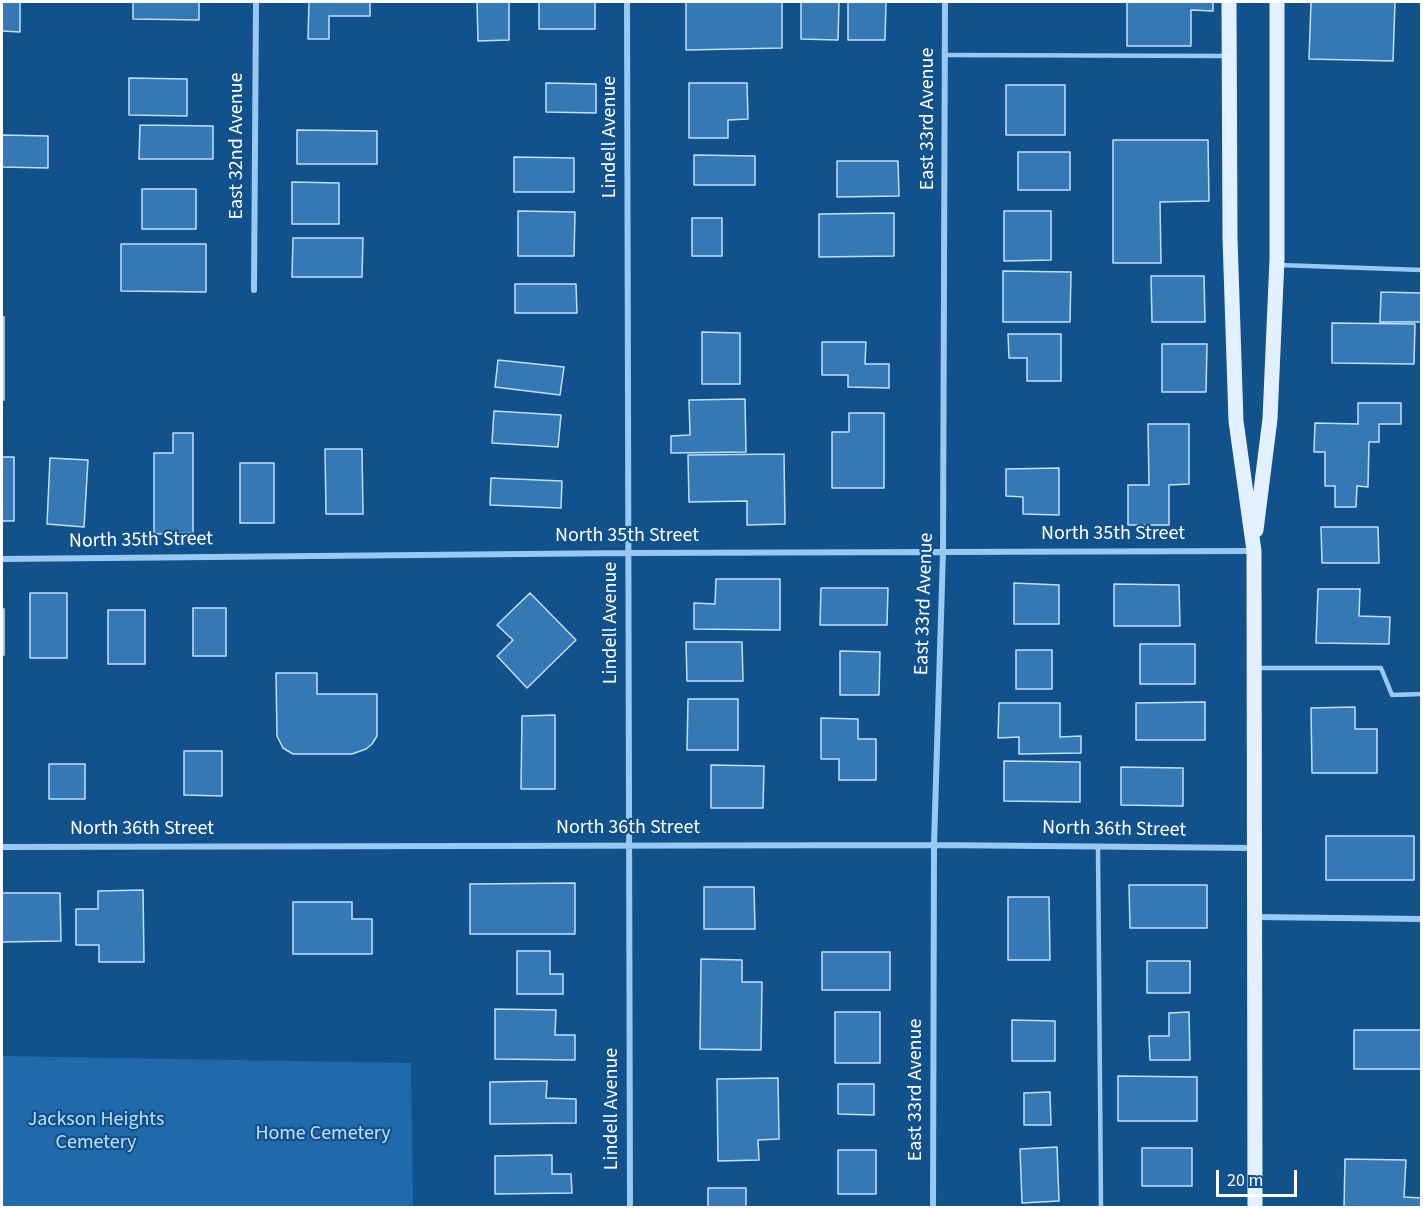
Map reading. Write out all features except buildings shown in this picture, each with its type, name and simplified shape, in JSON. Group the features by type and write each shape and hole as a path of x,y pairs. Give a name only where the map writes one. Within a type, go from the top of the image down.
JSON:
{"main road":[{"path":"1229,2 1230,238 1236,421 1254,551"},
{"path":"1255,1208 1254,551 1270,419 1276,265 1277,2"}],"street":[{"name":"East 32nd Avenue","path":"254,290 255,2"},
{"name":"Lindell Avenue","path":"627,2 630,1208"},
{"name":"East 33rd Avenue","path":"933,1208 934,845 943,552 945,2"},
{"name":"North 35th Street","path":"2,559 628,553 1254,551"},
{"name":"North 36th Street","path":"2,847 934,845 1255,848"},
{"path":"1255,917 1422,919"}],"lane":[{"path":"946,55 1229,57"},
{"path":"1276,265 1422,270"},
{"path":"1254,668 1381,668 1392,695 1422,694"},
{"path":"1098,847 1101,1208"}],"green space":[{"name":"Jackson Heights Cemetery","path":"2,1056 411,1063 413,1207 2,1207"}],"park label":[{"name":"Home Cemetery","path":"323,1135"}]}
